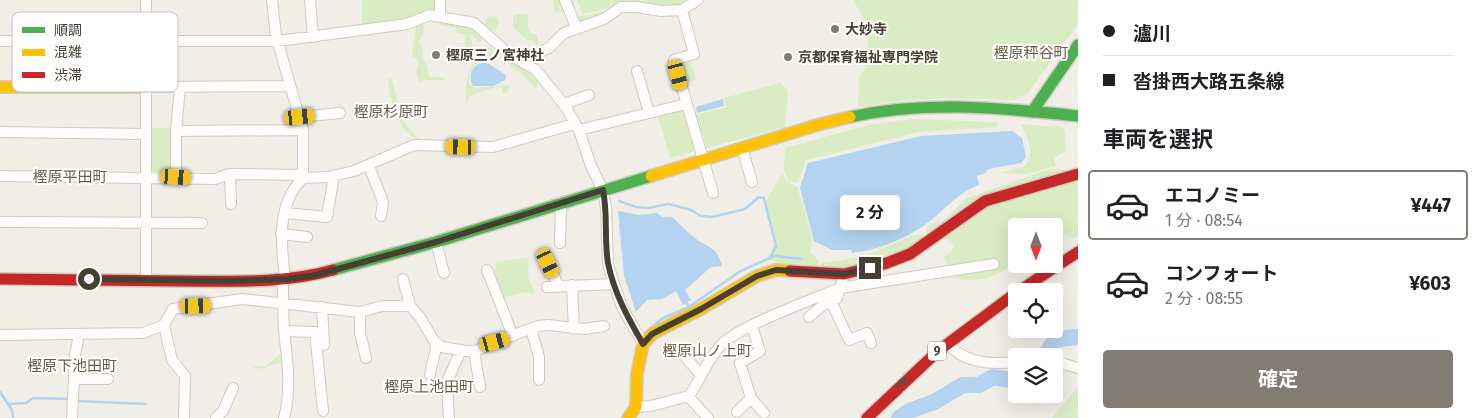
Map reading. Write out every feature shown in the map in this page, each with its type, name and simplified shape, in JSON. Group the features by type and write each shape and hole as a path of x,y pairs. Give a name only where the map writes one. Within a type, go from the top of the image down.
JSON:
{"main road":[{"path":"1032,112 1078,45"},
{"path":"0,279 284,279 339,270 436,242 817,125 903,108 947,107 1078,116"},
{"path":"629,418 636,407 637,374 643,344 652,334 701,309 757,276 776,270 844,274 884,264 910,254 985,201 1078,174"},
{"name":"9","path":"1032,283 1078,252"},
{"path":"1051,283 1078,265"},
{"name":"9","path":"867,418 891,393 1008,300"},
{"name":"9","path":"881,418 950,347 1008,311"}],"street":[{"path":"272,0 278,41 289,86 303,130 303,176 290,195 282,234 284,279 282,302 290,370 284,418"},
{"path":"310,0 313,37"},
{"path":"440,0 440,15"},
{"path":"565,0 576,27"},
{"path":"521,60 549,48 564,33 576,27 604,19 625,6 661,11 682,10 698,0"},
{"path":"682,10 694,54 674,60 713,193"},
{"path":"178,42 278,41 406,24 430,15 440,15 474,23 510,55 536,70 564,104 603,190 606,208 608,264 622,307 643,344"},
{"path":"637,71 649,113"},
{"path":"176,177 176,131 180,86 289,86"},
{"path":"145,92 146,279"},
{"path":"564,104 589,95"},
{"path":"0,176 215,179 230,174 334,176 369,166 414,145 493,147 686,104"},
{"path":"300,117 340,113"},
{"path":"176,131 303,130"},
{"path":"0,132 144,134"},
{"path":"742,148 752,182"},
{"path":"369,166 383,202 379,212"},
{"path":"230,174 231,204"},
{"path":"285,213 327,217 334,176"},
{"path":"560,243 561,203"},
{"path":"0,222 202,223"},
{"path":"282,234 307,237"},
{"path":"436,242 444,273"},
{"path":"548,263 558,285"},
{"path":"636,407 651,406 688,396 700,374 722,343 752,326 840,288 994,264"},
{"path":"487,270 513,336"},
{"path":"809,317 823,305 837,298 844,274"},
{"path":"403,279 410,306 415,310 427,331 442,347 474,351 531,329 548,325 574,329 604,326"},
{"path":"547,287 558,285 614,284"},
{"path":"572,285 574,329"},
{"path":"0,335 143,333 164,325 173,309 185,306 206,306 242,299 322,306 360,312 382,306 410,306"},
{"path":"831,301 849,340 867,333 871,343"},
{"path":"322,306 324,345"},
{"path":"360,312 360,333 366,358"},
{"path":"164,325 172,360 184,376 184,418"},
{"path":"752,326 760,351 740,363 751,398 764,413"},
{"path":"531,329 539,357 539,380"},
{"path":"284,331 315,332 323,411"},
{"path":"72,418 79,335"},
{"path":"430,374 437,343"},
{"path":"950,347 959,356 972,360 1008,362"},
{"path":"449,418 447,382 461,350"},
{"path":"474,351 480,388"},
{"path":"683,354 700,374"},
{"path":"1063,364 1078,368"},
{"path":"74,379 108,379"},
{"path":"216,418 223,411 232,388"},
{"path":"688,396 708,418"},
{"path":"738,412 751,398"}],"green space":[{"path":"362,0 437,0 437,9 422,12 409,20 362,25"},
{"path":"553,0 561,0 566,8 563,12 555,13"},
{"path":"577,0 611,0 609,8 583,14"},
{"path":"613,0 694,0 687,4 672,7 633,2 624,3 610,9"},
{"path":"853,0 1078,0 1078,24 1028,93 1015,100 943,98 900,101 858,107 859,77 866,68 869,27"},
{"path":"607,11 605,16 579,24 577,17"},
{"path":"516,14 528,14 528,27 531,33 537,35 539,46 531,40 527,40 513,27 513,17"},
{"path":"492,16 497,18 499,23 497,28 492,30 487,28 485,23 487,18"},
{"path":"440,20 471,27 482,36 481,42 476,42 476,37 471,35 470,38 473,44 470,50 465,46 466,35 457,33 456,28 439,25"},
{"path":"424,21 423,35 419,43 422,47 423,60 426,62 429,77 443,77 444,80 423,80 421,83 417,76 419,64 417,58 412,57 416,23"},
{"path":"486,46 492,49 493,57 485,62 477,62 470,73 469,83 475,88 509,85 508,92 502,94 502,88 499,86 469,96 468,102 466,101 466,85 469,71 480,52"},
{"path":"512,60 539,82 535,88 518,70 510,66"},
{"path":"690,60 696,80 684,83 680,68 684,62"},
{"path":"388,78 392,80 402,119 419,140 412,136 400,123 390,95"},
{"path":"780,83 788,91 785,127 707,148 697,117 698,114 727,107 724,98"},
{"path":"684,110 696,151 670,158 658,117"},
{"path":"910,119 993,122 997,123 997,127 919,132 806,160 798,183 788,181 784,170 785,148 869,125"},
{"path":"1020,124 1060,127 1065,130 1066,151 1054,158 1056,166 1027,174 1000,173 1026,166 1029,161 1029,145 1026,134"},
{"path":"152,128 176,128 175,174 152,172"},
{"path":"1049,169 1075,170 1078,172 1078,236 1073,238 1063,234 1063,218 1008,218 1008,268 996,275 981,279 956,278 944,258 954,248 951,241 926,232 927,226 945,220 967,198"},
{"path":"782,173 787,182 797,186 812,237 810,252 819,261 817,269 784,265 767,258 775,244 764,205"},
{"path":"917,234 926,237 907,251 839,271 819,270 821,263 867,255"},
{"path":"529,257 528,277 534,291 532,294 525,292 502,298 495,272 496,262"},
{"path":"280,354 285,355 285,361 259,369 251,366 266,366"},
{"path":"1078,387 1078,418 1052,418"}],"water":[{"path":"481,62 489,64 506,75 505,80 493,86 473,86 471,73"},
{"path":"723,99 724,106 697,113 696,107"},
{"path":"1012,131 1022,138 1026,157 1021,163 989,169 977,176 979,185 959,196 930,221 903,238 883,246 852,253 851,250 832,250 814,241 800,188 808,163 921,136"},
{"path":"618,211 640,215 657,213 662,217 672,217 696,239 714,250 722,266 711,267 685,290 691,300 683,305 676,291 662,299 647,300 636,312 624,276"}],"waterway":[{"path":"619,201 636,207 648,208 669,204 691,210 701,216 712,217 745,209 759,197 764,198 776,246 770,259"},
{"path":"687,303 689,307 739,272 775,256 802,259"},
{"path":"649,329 663,318 689,307"},
{"path":"1050,348 1058,340 1078,337"},
{"path":"899,418 909,411 934,402 963,385 979,385 993,377 1008,380"},
{"path":"0,392 12,410 13,418"},
{"path":"9,404 26,403 33,398 69,399"},
{"path":"76,401 146,404"}],"traffic: fast":[{"path":"1032,112 1078,45"},
{"path":"850,117 878,112 936,107 992,108 1078,116"},
{"path":"333,270 436,242 651,176"}],"traffic: slow":[{"path":"0,87 12,87"},
{"path":"651,176 817,125 850,117"},
{"path":"628,418 636,407 637,374 643,344 652,334 701,309 757,276 776,270 790,271"}],"traffic: jam":[{"path":"790,271 844,274 884,264 910,254 985,201 1078,174"},
{"path":"1031,283 1078,252"},
{"path":"0,279 257,281 295,278 333,270"},
{"path":"867,418 938,351 1008,299"}],"place":[{"name":"大妙寺","path":"835,29"},
{"name":"樫原三ノ宮神社","path":"436,55"},
{"name":"京都保育福祉専門学院","path":"788,57"}],"district":[{"name":"樫原秤谷町","path":"1031,53"},
{"name":"樫原杉原町","path":"391,112"},
{"name":"樫原平田町","path":"70,177"},
{"name":"樫原山ノ上町","path":"707,351"},
{"name":"樫原下池田町","path":"72,366"},
{"name":"樫原上池田町","path":"429,387"}],"route":[{"path":"89,279 234,281 312,276 436,242 603,190 606,208 608,264 622,307 643,344 652,334 701,309 757,276 776,270 844,274 870,268"}]}
